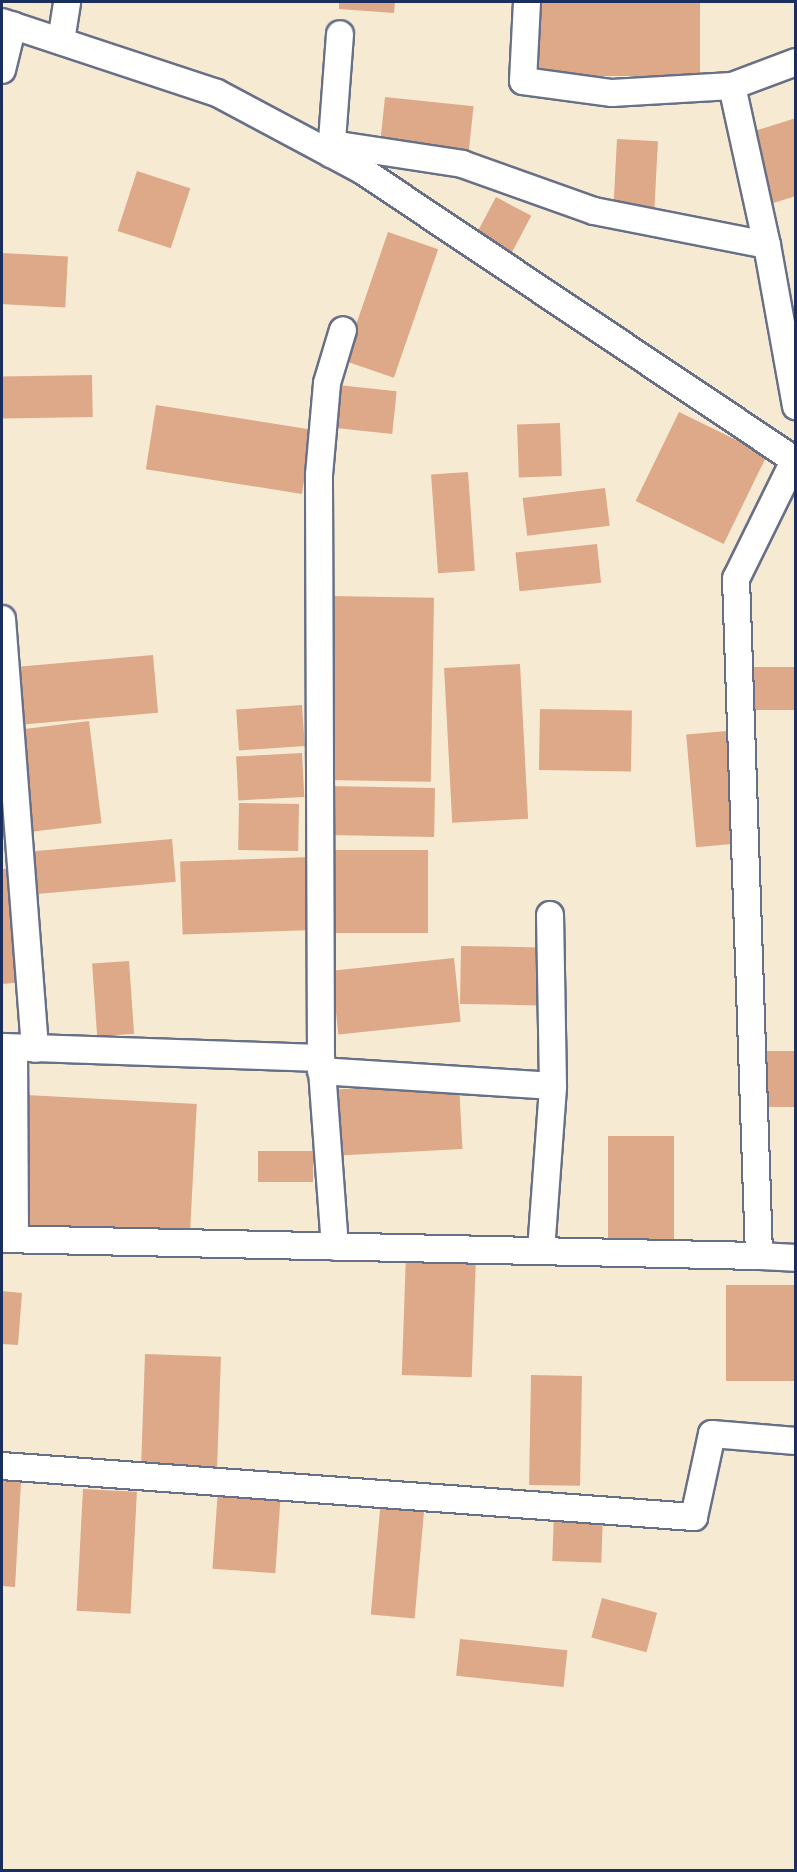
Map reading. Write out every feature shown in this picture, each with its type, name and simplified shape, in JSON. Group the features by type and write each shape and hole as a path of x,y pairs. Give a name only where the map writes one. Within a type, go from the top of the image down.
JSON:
{"street":[{"path":"61,41 67,2"},
{"path":"527,2 523,81 612,93 732,86 795,62"},
{"path":"2,70 7,23 217,93 332,149 795,461 736,579 759,1256"},
{"path":"332,149 340,34"},
{"path":"732,86 767,245 795,406"},
{"path":"332,149 462,164 594,211 767,245"},
{"path":"335,1247 321,1064 319,475 327,383 343,330"},
{"path":"2,619 17,1048 8,1239 795,1258"},
{"path":"541,1251 553,1086 550,915"},
{"path":"17,1048 321,1064 553,1086"},
{"path":"2,1466 694,1517 712,1434 795,1441"}],"building":[{"path":"339,2 395,2 394,13 339,9"},
{"path":"534,2 700,2 700,76 534,76"},
{"path":"385,97 474,106 468,156 380,147"},
{"path":"796,118 796,196 770,204 748,133"},
{"path":"617,139 658,141 654,216 613,214"},
{"path":"137,171 190,188 171,248 118,231"},
{"path":"496,197 531,216 509,257 474,238"},
{"path":"388,232 438,249 394,378 344,361"},
{"path":"2,253 68,256 65,307 2,304"},
{"path":"92,375 93,417 3,419 2,377"},
{"path":"338,385 397,391 392,434 334,428"},
{"path":"156,405 312,430 302,494 146,469"},
{"path":"679,412 767,455 724,544 636,501"},
{"path":"560,423 562,476 519,477 517,425"},
{"path":"468,472 475,571 438,573 431,475"},
{"path":"605,488 610,526 527,536 523,498"},
{"path":"597,544 601,583 520,591 515,553"},
{"path":"329,596 434,598 431,782 326,780"},
{"path":"153,655 158,713 18,725 13,667"},
{"path":"520,664 528,819 452,823 444,668"},
{"path":"738,667 796,667 796,710 738,710"},
{"path":"302,705 305,746 239,751 236,710"},
{"path":"540,709 632,711 631,772 539,770"},
{"path":"89,721 102,823 27,832 15,730"},
{"path":"727,731 737,844 696,847 686,735"},
{"path":"302,753 304,797 238,800 236,756"},
{"path":"327,786 435,788 434,837 326,835"},
{"path":"239,803 299,804 298,851 238,850"},
{"path":"172,839 176,882 31,894 28,852"},
{"path":"326,850 428,850 428,933 326,933"},
{"path":"310,857 313,930 183,934 180,862"},
{"path":"12,868 24,982 2,984 2,869"},
{"path":"461,946 541,947 540,1005 460,1004"},
{"path":"454,958 461,1022 338,1035 332,971"},
{"path":"129,961 134,1034 97,1036 92,964"},
{"path":"760,1051 796,1051 796,1107 760,1107"},
{"path":"459,1083 462,1149 339,1155 335,1089"},
{"path":"26,1095 197,1104 190,1239 19,1230"},
{"path":"608,1136 674,1136 674,1248 608,1248"},
{"path":"258,1151 313,1151 313,1182 258,1182"},
{"path":"406,1254 476,1256 472,1377 402,1375"},
{"path":"726,1285 796,1285 796,1381 726,1381"},
{"path":"2,1291 22,1293 18,1345 2,1344"},
{"path":"145,1354 221,1357 217,1471 141,1468"},
{"path":"531,1375 582,1376 580,1486 529,1485"},
{"path":"2,1481 21,1482 15,1587 2,1586"},
{"path":"83,1489 137,1492 131,1614 77,1611"},
{"path":"218,1489 281,1493 275,1573 212,1569"},
{"path":"381,1498 425,1502 415,1618 371,1615"},
{"path":"554,1512 603,1514 601,1563 552,1561"},
{"path":"602,1598 657,1613 646,1652 591,1638"},
{"path":"460,1639 567,1650 564,1687 456,1676"}]}
